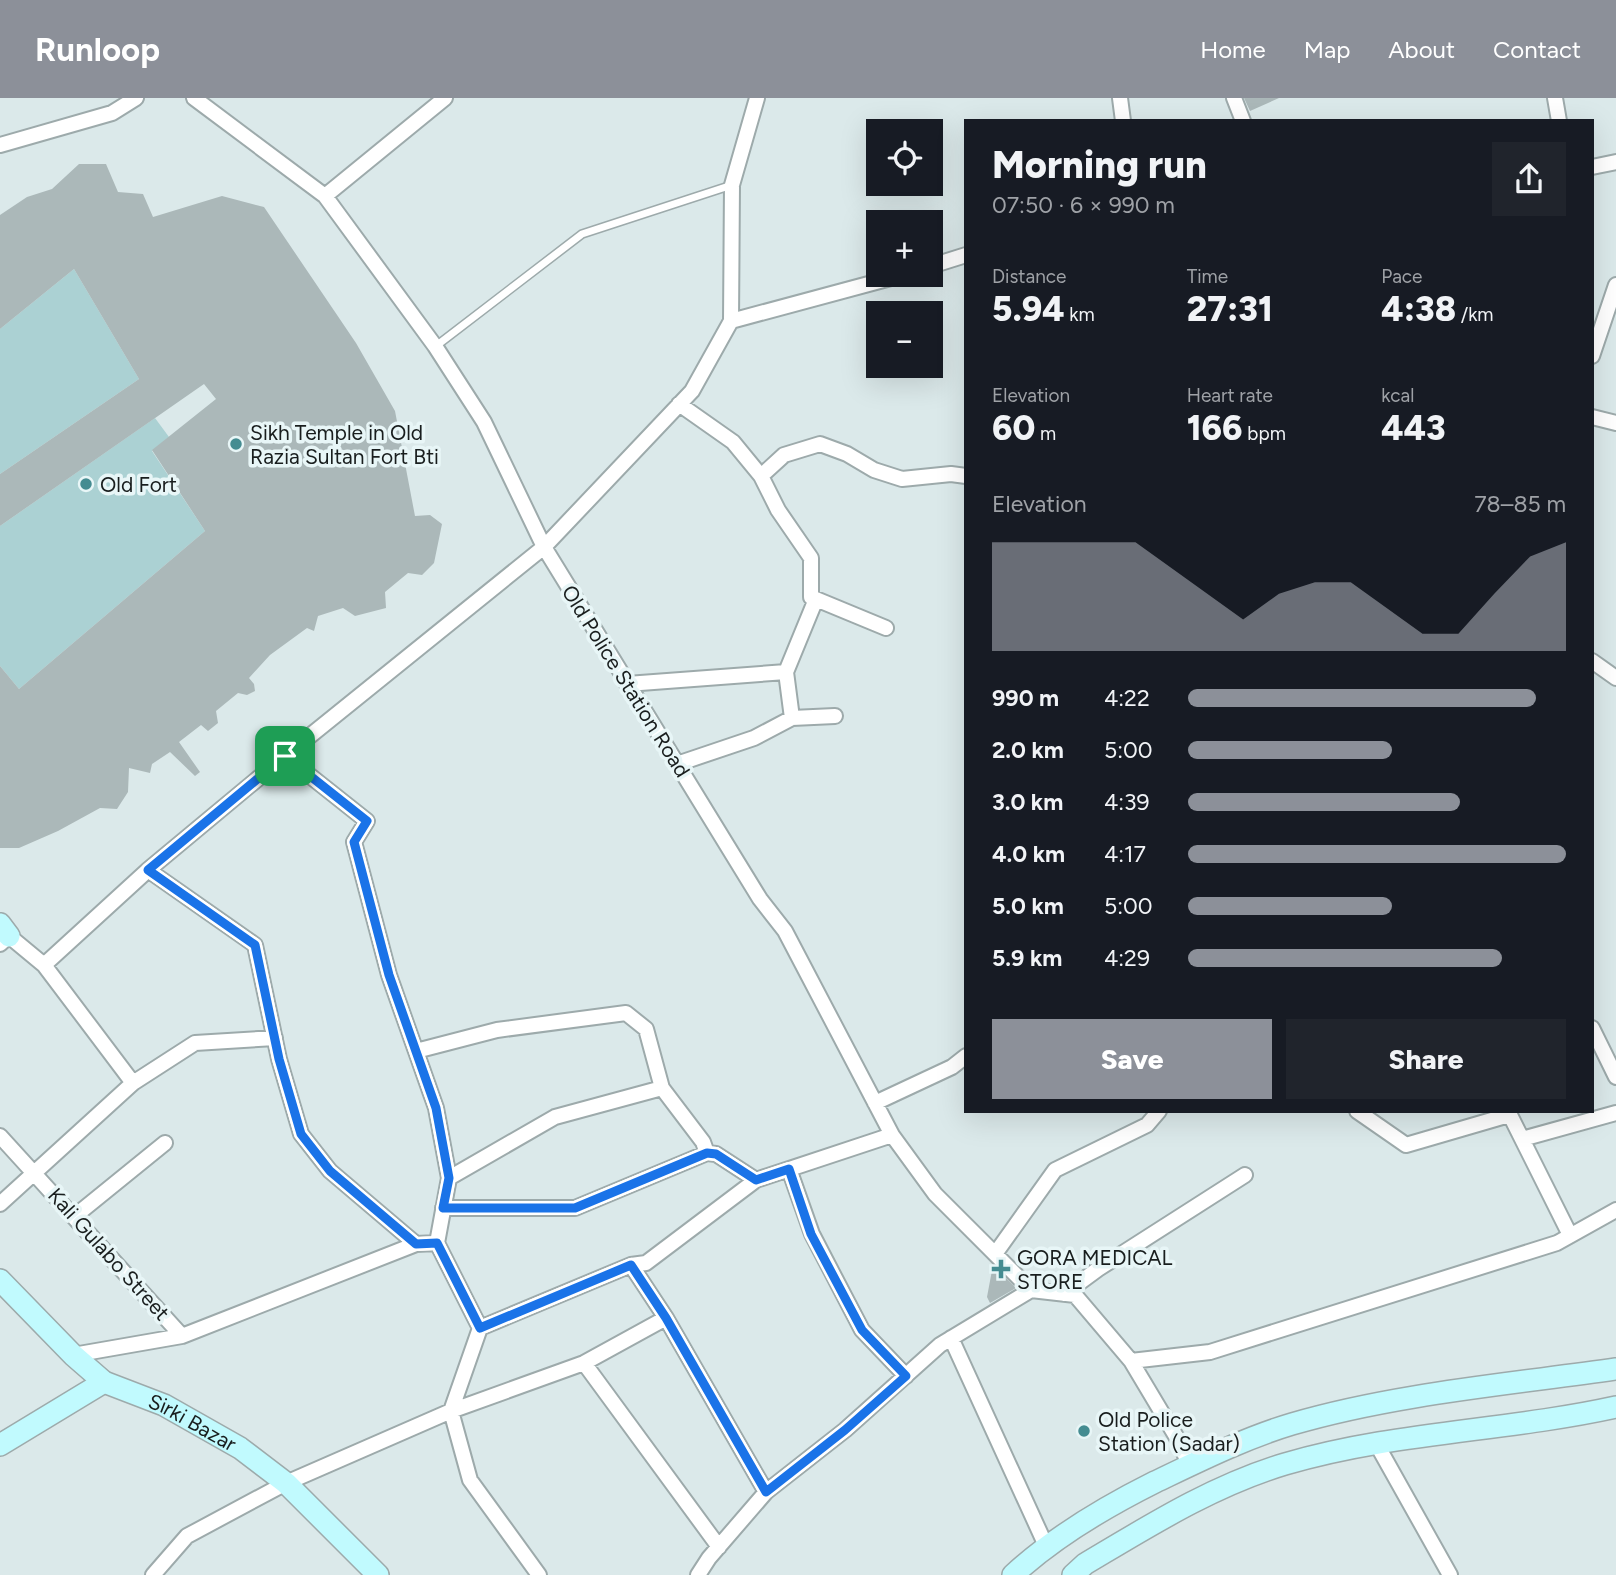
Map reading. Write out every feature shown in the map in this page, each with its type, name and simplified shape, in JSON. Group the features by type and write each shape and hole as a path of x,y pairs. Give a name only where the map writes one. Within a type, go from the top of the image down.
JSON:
{"main road":[{"name":"Sirki Bazar","path":"0,1280 73,1355 104,1382 164,1405 240,1448 286,1483 378,1575"},
{"path":"1013,1575 1097,1514 1189,1465 1292,1424 1366,1406 1616,1369"},
{"path":"0,1445 104,1382"},
{"path":"1073,1575 1085,1564 1189,1503 1284,1465 1376,1443 1616,1406"}],"street":[{"path":"0,145 112,113 136,98"},
{"name":"Old Police Station Road","path":"194,98 325,196 435,346 484,422 544,547 760,900 785,931 892,1136 935,1194 1031,1290"},
{"path":"325,196 446,98"},
{"path":"44,965 148,870 544,547 692,391 730,321 732,185 757,98"},
{"path":"1120,98 1123,119"},
{"path":"1234,98 1242,119"},
{"path":"1555,98 1559,119"},
{"path":"1594,167 1616,162"},
{"path":"943,263 964,257"},
{"path":"730,321 866,285"},
{"path":"1594,350 1616,285"},
{"path":"679,404 733,442 761,476 778,510 811,558 811,597 886,628"},
{"path":"1594,417 1616,424"},
{"path":"761,476 784,455 820,444 847,454 874,470 902,479 964,475"},
{"path":"792,718 786,672 816,599"},
{"path":"1594,662 1616,678"},
{"path":"627,684 786,672"},
{"path":"677,764 754,738 792,718 835,716"},
{"path":"285,756 367,821 354,842 389,975 436,1108 449,1178 437,1243 480,1328 451,1411 470,1480 539,1575"},
{"path":"148,870 255,945 275,1038 301,1134 330,1171 416,1244"},
{"path":"3,935 44,965 133,1083"},
{"path":"416,1051 497,1030 625,1013 646,1029 662,1088 703,1142 707,1153"},
{"path":"1594,1032 1616,1077"},
{"path":"0,1204 133,1083 195,1043 275,1038"},
{"path":"875,1103 952,1067 964,1058"},
{"path":"449,1178 555,1117 662,1088"},
{"path":"1522,1139 1616,1112"},
{"path":"995,1254 1055,1170 1147,1125 1157,1113"},
{"path":"1360,1113 1406,1145 1509,1113 1570,1235"},
{"name":"Kali Gulabo Street","path":"0,1136 182,1336"},
{"path":"480,1328 631,1265 646,1263 756,1180 892,1136"},
{"path":"75,1216 165,1143"},
{"path":"443,1208 575,1208 707,1153 716,1154 756,1180"},
{"path":"789,1169 811,1234 862,1330 906,1376"},
{"path":"1064,1294 1098,1269 1245,1175"},
{"path":"1131,1361 1210,1352 1558,1242 1616,1210"},
{"path":"73,1355 182,1336 416,1244 437,1243"},
{"path":"631,1265 666,1318 766,1492"},
{"path":"698,1575 766,1492 845,1430 951,1338 1031,1290 1075,1295 1131,1361 1180,1443 1189,1465"},
{"path":"153,1575 187,1536 286,1483 451,1411 584,1363 666,1318"},
{"path":"951,1338 1047,1548"},
{"path":"584,1363 719,1547"},
{"path":"1376,1443 1450,1575"}],"lane":[{"path":"435,346 582,234 732,185"}],"shaded area":[{"path":"74,269 139,379 0,474 0,329"},
{"path":"155,418 169,437 152,451 205,531 19,689 0,666 0,526"}],"building":[{"path":"1244,98 1279,98 1250,111"},
{"path":"79,164 106,164 118,192 143,194 153,217 222,196 264,207 356,343 395,411 415,516 430,515 442,524 434,563 422,575 408,573 385,592 386,608 355,616 343,608 318,616 314,631 307,628 270,655 249,678 255,691 247,695 238,693 216,711 218,723 208,731 201,725 179,742 200,772 195,776 170,752 152,764 150,773 129,768 128,792 117,809 100,808 19,848 0,848 0,666 19,689 205,531 152,450 216,399 204,384 0,526 0,474 139,379 74,269 0,329 0,215 27,197 52,189"},
{"path":"993,1265 1016,1288 990,1303 987,1297"}],"place":[{"name":"Sikh Temple in Old Razia Sultan Fort Bti","path":"236,444"},
{"name":"Old Fort","path":"86,484"},
{"name":"GORA MEDICAL STORE","path":"1001,1269"},
{"name":"Old Police Station (Sadar)","path":"1084,1431"}],"route":[{"path":"285,756 367,821 354,842 389,975 436,1108 449,1178 443,1208 575,1208 707,1153 716,1154 756,1180 789,1169 811,1234 862,1330 906,1376 845,1430 766,1492 666,1318 631,1265 480,1328 437,1243 416,1244 330,1171 301,1134 279,1059 255,945 148,870 285,756"}]}
